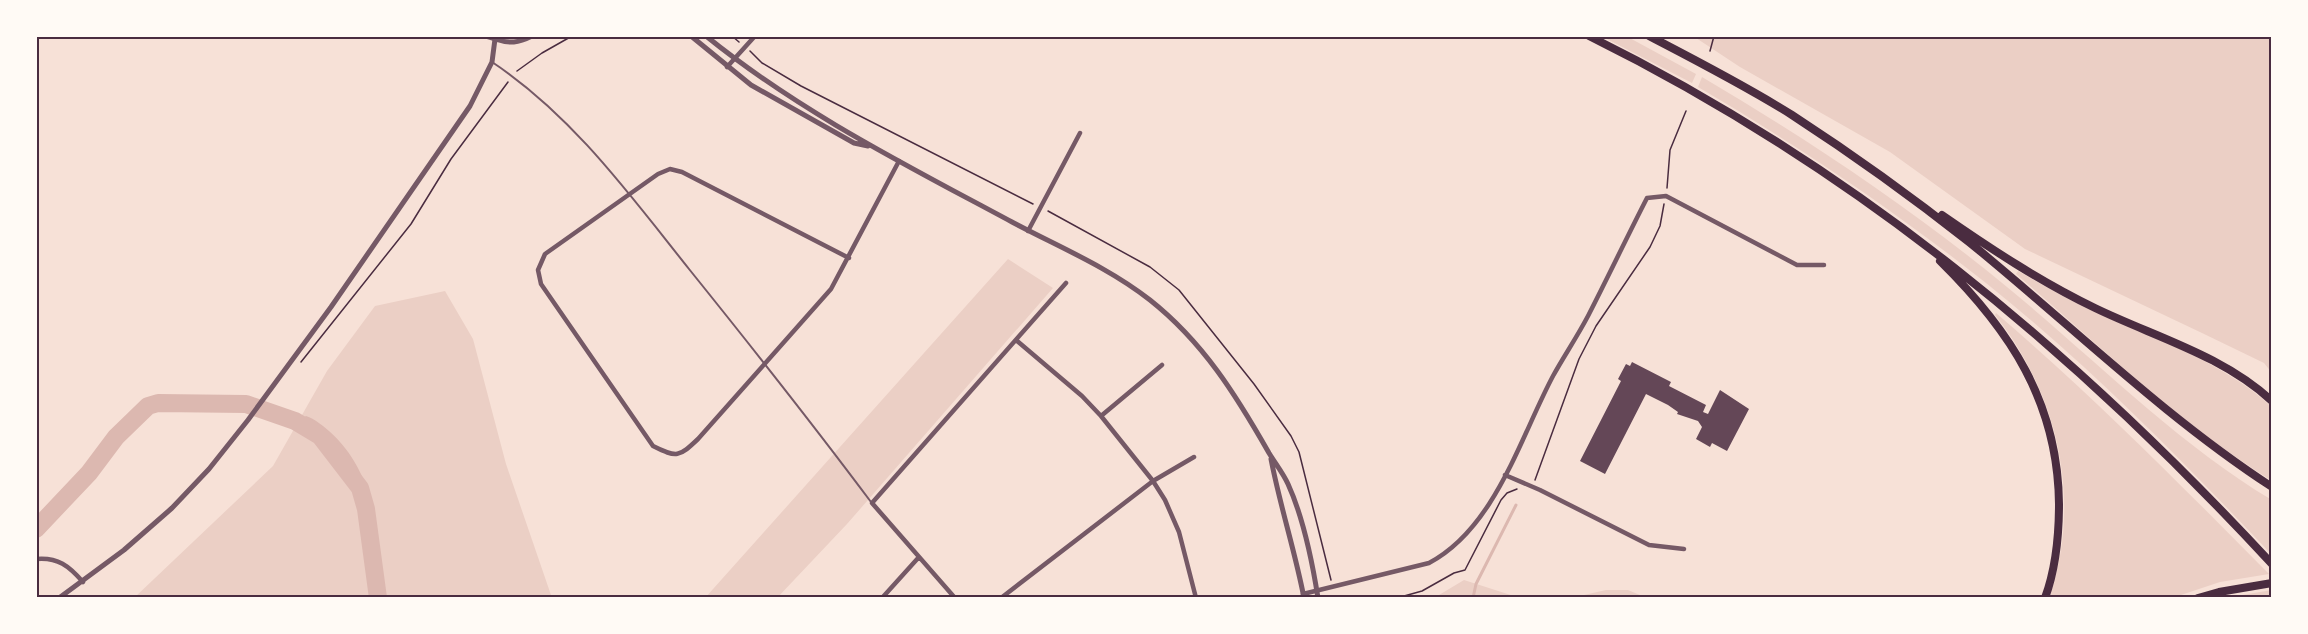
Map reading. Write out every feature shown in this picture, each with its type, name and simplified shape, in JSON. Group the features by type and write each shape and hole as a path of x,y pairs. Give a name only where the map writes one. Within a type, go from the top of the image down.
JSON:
{"highway":[{"path":"1589,36 1686,87 1839,181 1912,234 1983,289 2079,371 2226,513 2272,564"},
{"path":"1649,36 1791,115 2039,278 2088,305 2230,368 2255,385 2272,401"},
{"path":"1791,115 1908,196 1967,241 2164,408 2232,460 2271,486"},
{"path":"1912,234 1968,290 1993,319 2033,383 2045,412 2054,447 2059,483 2059,524 2055,557 2045,598"},
{"path":"2198,598 2272,583"}],"street":[{"path":"485,36 507,44 532,36"},
{"path":"495,39 502,36"},
{"path":"691,36 751,85 854,143 869,146"},
{"path":"706,36 788,98 869,146 1113,274 1150,300 1180,326 1227,382 1288,483 1297,507 1311,561 1317,595"},
{"path":"727,67 755,36"},
{"path":"59,598 124,550 172,508 209,469 248,420 331,307 470,106 492,62 495,39"},
{"path":"1028,231 1080,133"},
{"path":"849,258 682,172 670,169 658,174 545,254 538,270 541,284 653,446 670,455 683,453 699,439 831,289 849,258 899,161"},
{"path":"1270,454 1304,596 1317,595 1333,588 1429,563 1443,555 1479,519 1505,475 1553,377 1587,317 1647,198 1666,196 1797,265 1824,265"},
{"path":"955,598 872,503 1066,284"},
{"path":"1016,340 1082,396 1153,481 1176,524 1196,598"},
{"path":"1101,416 1162,365"},
{"path":"1001,598 1153,481 1194,457"},
{"path":"1505,475 1532,486 1649,545 1684,549"},
{"path":"882,598 919,557"},
{"path":"36,559 48,558 64,563 83,582"}],"lane":[{"path":"492,62 526,85 555,113 630,195 765,363 872,503"}],"path":[{"path":"295,369 411,224 451,159 513,76 542,53 572,36"},
{"path":"732,36 762,63 801,86 1041,208 1150,267 1179,290 1272,407 1299,452 1333,588"},
{"path":"1710,51 1714,36"},
{"path":"1397,598 1422,591 1454,573 1465,570 1501,500 1514,490 1527,490 1532,486 1543,462 1579,359 1596,326 1650,247 1660,226 1666,196 1670,150 1686,111"}],"shaded area":[{"path":"1601,36 1626,36 1696,74 1692,83"},
{"path":"1693,36 2272,36 2272,373 2264,363 2025,249 1890,152 1740,67"},
{"path":"1702,77 1820,150 1897,202 2040,314 2168,426 2236,477 2272,500 2272,555 2134,414 2024,314 1952,256 1882,205 1773,132 1698,87"},
{"path":"1008,259 1053,288 847,524 777,598 705,598"},
{"path":"2018,271 2082,306 2213,366 2234,378 2272,407 2272,481 2172,409 2016,274"},
{"path":"445,291 473,339 506,464 552,598 134,598 273,466 327,371 375,306"},
{"path":"1996,313 2169,473 2269,574 2220,582 2172,598 2049,598 2059,561 2064,524 2063,487 2058,450 2049,414 2035,379 2017,346 1995,315"},
{"path":"306,416 329,431 353,460 364,481 375,517 370,518 361,487 348,460 329,438 302,419"},
{"path":"1464,580 1520,598 1434,598"},
{"path":"1606,590 1628,590 1647,598 1571,598"},
{"path":"2272,590 2272,598 2224,598"}],"building":[{"path":"1632,362 1671,382 1669,386 1706,405 1703,412 1708,414 1720,390 1749,409 1727,451 1712,443 1710,447 1696,439 1702,427 1698,421 1677,414 1678,412 1668,405 1646,394 1605,474 1580,461 1621,381 1618,379 1626,364 1630,366"}],"waterway":[{"path":"36,529 89,473 116,437 148,406 158,403 246,404 295,421 320,436 360,488 366,509 378,598"},
{"path":"1473,598 1476,584 1516,505"}]}
